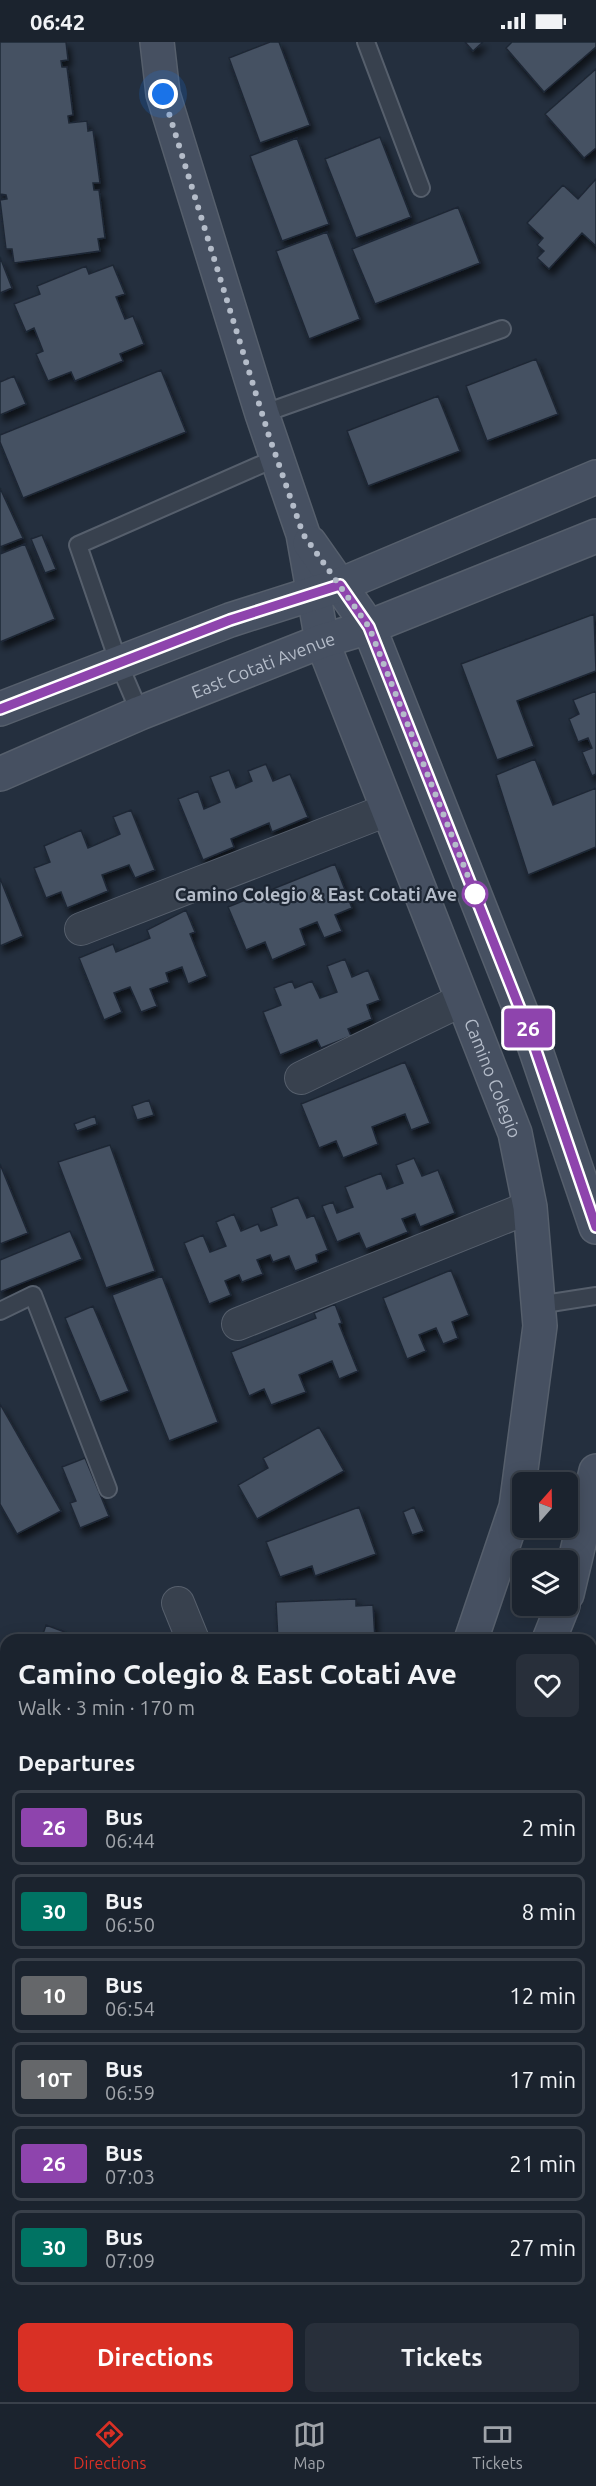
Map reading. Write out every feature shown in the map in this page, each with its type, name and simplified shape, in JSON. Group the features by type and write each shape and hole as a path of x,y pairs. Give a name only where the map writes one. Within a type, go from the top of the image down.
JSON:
{"street":[{"name":"Camino Colegio","path":"157,42 163,94 262,414 303,534 327,590 369,627 533,1042 596,1227"},
{"path":"0,709 230,620 327,590 596,477"},
{"name":"East Cotati Avenue","path":"0,774 140,713 322,640 369,627 596,536"},
{"name":"Camino Colegio","path":"327,590 322,640 515,1133 530,1207 540,1326 516,1507 473,1634"},
{"path":"81,929 387,810"},
{"path":"301,1078 462,1000"},
{"path":"238,1324 530,1207"},
{"path":"577,1550 596,1471"},
{"path":"178,1603 191,1634"},
{"path":"551,1634 559,1616"}],"lane":[{"path":"366,42 421,188"},
{"path":"262,414 502,329"},
{"path":"140,713 119,664 78,545 276,458"},
{"path":"0,1311 33,1295 108,1489"},
{"path":"538,1305 596,1296"}],"building":[{"path":"0,42 66,42 68,60 61,61 62,67 67,67 73,115 68,116 69,123 87,121 88,131 93,130 100,183 93,183 94,190 99,190 105,238 98,239 100,251 14,263 12,249 6,249 0,200 7,199 6,195 0,194"},
{"path":"270,42 279,42 310,125 260,143 229,58"},
{"path":"465,42 483,42 473,51"},
{"path":"512,42 596,42 596,47 544,92 506,48"},
{"path":"596,69 596,148 584,158 545,114"},
{"path":"380,137 411,217 356,238 325,159"},
{"path":"297,138 329,224 282,241 250,156"},
{"path":"596,179 596,246 582,233 549,269 537,258 544,251 537,245 543,238 527,223 563,185 578,199"},
{"path":"458,207 480,263 375,304 352,249"},
{"path":"327,232 360,319 309,339 276,251"},
{"path":"0,257 12,288 0,293"},
{"path":"113,265 125,294 116,297 125,319 133,316 144,344 120,354 123,361 75,381 71,372 48,381 36,354 43,351 34,328 26,332 14,304 40,294 37,286 86,266 89,274"},
{"path":"536,359 558,414 487,441 466,386"},
{"path":"161,370 186,432 23,498 0,442 0,435"},
{"path":"14,376 26,404 0,415 0,382"},
{"path":"438,396 460,451 368,486 347,431"},
{"path":"0,488 23,538 0,547"},
{"path":"42,535 56,569 45,573 31,539"},
{"path":"25,544 55,619 0,642 0,554"},
{"path":"594,614 596,671 517,701 534,746 497,760 461,664"},
{"path":"596,691 596,774 592,776 582,752 592,748 588,738 578,742 569,719 579,714 573,700"},
{"path":"535,759 553,805 596,788 596,847 528,875 496,775"},
{"path":"266,764 273,781 290,774 308,817 272,832 269,823 231,839 234,847 203,860 178,799 198,791 204,809 220,802 210,777 229,770 236,788 252,781 248,771"},
{"path":"131,810 155,870 135,878 129,865 102,875 108,891 67,908 61,892 46,898 34,868 50,862 44,846 81,830 88,848 120,834 113,817"},
{"path":"335,864 352,908 335,915 342,931 324,938 317,922 300,929 306,945 272,960 265,942 246,950 228,907"},
{"path":"0,878 23,936 0,946"},
{"path":"186,910 195,932 190,934 207,976 188,984 182,967 166,973 169,982 150,989 157,1006 141,1012 130,987 114,993 122,1012 104,1020 79,958 113,944 116,952 150,938 147,930"},
{"path":"345,959 352,977 368,970 380,1000 367,1005 372,1019 348,1029 351,1036 321,1048 317,1040 280,1055 263,1012 281,1005 274,988 292,981 295,988 312,981 320,998 337,992 327,966"},
{"path":"405,1062 430,1123 411,1130 405,1114 372,1127 378,1144 343,1158 336,1141 319,1148 301,1104"},
{"path":"149,1100 154,1115 137,1120 132,1106"},
{"path":"95,1116 97,1124 77,1131 74,1124"},
{"path":"110,1145 155,1271 106,1288 58,1162"},
{"path":"414,1158 422,1176 438,1170 455,1213 420,1227 415,1214 402,1219 408,1232 366,1249 359,1233 337,1242 322,1206 333,1202 337,1213 353,1207 345,1187 381,1173 387,1189 403,1183 396,1165"},
{"path":"0,1164 28,1233 0,1244"},
{"path":"298,1197 307,1218 314,1215 328,1250 316,1255 318,1262 295,1271 289,1256 273,1262 270,1255 257,1260 263,1274 242,1282 239,1275 225,1281 231,1295 209,1304 184,1243 203,1235 210,1252 226,1246 216,1222 234,1214 241,1231 258,1224 261,1231 277,1225 271,1208"},
{"path":"70,1231 82,1259 0,1292 0,1260"},
{"path":"451,1270 469,1315 452,1322 458,1338 443,1344 436,1328 419,1335 426,1351 407,1359 383,1298"},
{"path":"162,1276 218,1422 169,1441 112,1295"},
{"path":"335,1304 342,1323 339,1324 358,1371 339,1379 332,1361 299,1375 306,1392 271,1405 264,1389 249,1396 231,1352 316,1318 314,1313"},
{"path":"93,1306 129,1391 100,1402 65,1318"},
{"path":"0,1404 61,1511 17,1534 0,1504"},
{"path":"319,1427 344,1471 257,1519 238,1485 268,1468 263,1458"},
{"path":"85,1458 109,1516 80,1528 70,1503 76,1501 62,1467"},
{"path":"359,1507 376,1554 315,1576 312,1566 280,1577 266,1542"},
{"path":"414,1507 424,1531 412,1535 403,1512"},
{"path":"356,1599 356,1606 373,1605 375,1634 278,1634 276,1602"},
{"path":"46,1625 70,1634 43,1634"}],"bus line":[{"name":"26","path":"0,709 230,620 340,585 369,627 533,1042 596,1227"}],"place":[{"name":"Camino Colegio & East Cotati Ave","path":"475,894"}],"route":[{"path":"163,94 269,436 303,534 369,627 475,894"}]}
